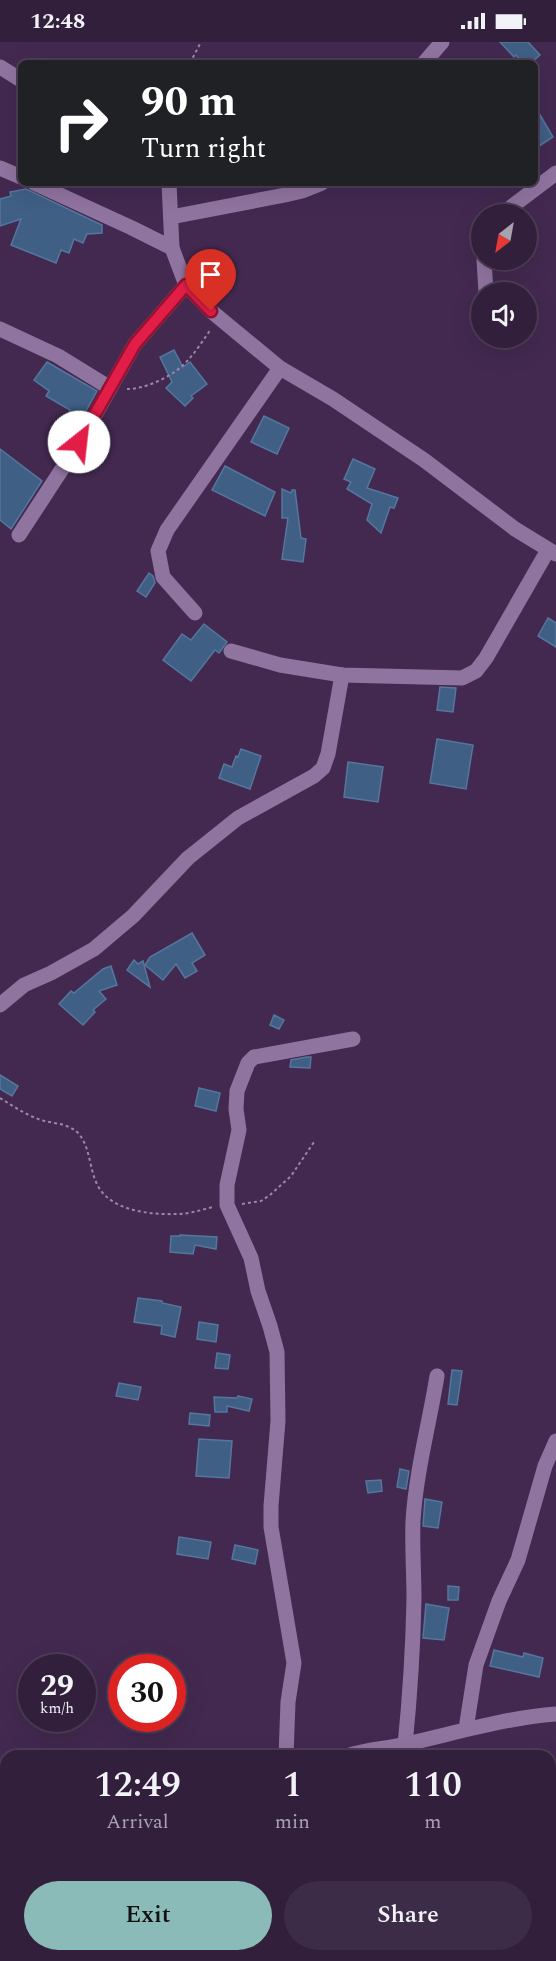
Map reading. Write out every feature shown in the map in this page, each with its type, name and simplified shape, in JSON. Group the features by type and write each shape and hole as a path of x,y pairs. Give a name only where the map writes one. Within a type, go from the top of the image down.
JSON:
{"street":[{"path":"427,60 442,42"},
{"path":"0,67 18,78"},
{"path":"0,168 18,176"},
{"path":"515,204 556,173"},
{"path":"41,186 172,248"},
{"path":"169,186 172,248 186,285 211,311 280,368 333,399 424,460 514,529 552,552 476,671 462,678 342,675 280,665 231,651"},
{"path":"171,217 285,195 314,186"},
{"path":"19,535 79,442 135,344 186,285"},
{"path":"0,329 58,356 111,385"},
{"path":"195,613 163,577 158,551 167,530 280,368"},
{"path":"0,1005 24,985 94,949 133,916 188,858 238,818 314,776 323,768 328,754 342,675"},
{"path":"286,1750 288,1702 294,1663 271,1527 278,1421 277,1352 258,1291 251,1258 227,1205 227,1185 238,1130 237,1091 248,1063 254,1057 353,1039"},
{"path":"405,1745 412,1663 414,1595 412,1558 415,1500 437,1377"},
{"path":"466,1729 476,1665 518,1560 545,1466 556,1441"},
{"path":"370,1750 405,1745 525,1716 556,1714"}],"path":[{"path":"192,60 201,42"},
{"path":"111,385 133,389 160,381 188,361 220,317"},
{"path":"0,1098 40,1120 71,1128 86,1145 97,1185 104,1195 123,1207 143,1212 178,1214 261,1201 291,1176 314,1142"}],"building":[{"path":"500,42 528,42 540,55 534,60 520,60 516,55 514,57"},
{"path":"538,111 553,137 538,147"},
{"path":"26,189 102,225 102,233 87,234 83,243 74,239 69,253 61,250 56,263 11,245 21,219 0,226 0,199 11,196 10,192"},
{"path":"174,350 183,367 190,362 207,384 191,396 193,398 185,406 166,388 172,382 160,357"},
{"path":"47,362 97,391 81,420 69,413 70,410 46,396 49,391 34,380"},
{"path":"264,416 289,428 277,454 251,442"},
{"path":"0,449 42,481 11,529 0,520"},
{"path":"353,459 375,469 367,488 398,498 394,508 390,507 381,533 367,520 372,504 347,489 351,482 344,479"},
{"path":"225,466 275,492 265,516 212,490"},
{"path":"282,489 291,493 295,490 301,538 306,539 303,562 282,559 288,518 282,518"},
{"path":"149,573 153,576 155,583 146,597 137,591"},
{"path":"548,618 556,623 556,647 538,636"},
{"path":"204,624 227,642 219,653 215,650 191,681 163,660 182,634 191,640"},
{"path":"440,687 456,688 453,712 437,710"},
{"path":"437,739 473,745 466,789 430,783"},
{"path":"241,749 261,756 250,789 219,778 224,764 232,767"},
{"path":"348,762 383,767 378,802 344,797"},
{"path":"192,933 205,955 192,963 197,971 185,978 176,964 163,980 145,965 150,957"},
{"path":"134,960 138,964 143,961 150,987 127,970"},
{"path":"111,966 117,985 99,991 106,999 93,1010 95,1012 83,1025 59,1004 71,991 74,993 103,969"},
{"path":"274,1015 284,1020 279,1029 270,1025"},
{"path":"311,1057 310,1068 290,1067 291,1060"},
{"path":"0,1075 18,1086 12,1096 0,1089"},
{"path":"199,1088 220,1093 216,1111 195,1106"},
{"path":"171,1236 217,1237 216,1249 195,1245 193,1254 170,1252"},
{"path":"138,1298 162,1301 162,1303 181,1307 175,1337 161,1334 162,1326 134,1322"},
{"path":"199,1322 218,1325 216,1342 197,1339"},
{"path":"217,1353 230,1355 228,1369 215,1368"},
{"path":"452,1370 462,1371 457,1405 448,1404"},
{"path":"119,1383 141,1387 138,1400 116,1396"},
{"path":"238,1396 252,1399 249,1411 227,1406 227,1412 215,1412 214,1397 237,1398"},
{"path":"190,1413 210,1415 209,1426 189,1424"},
{"path":"199,1439 232,1441 229,1478 196,1476"},
{"path":"400,1469 409,1471 406,1489 397,1487"},
{"path":"381,1480 382,1491 368,1493 366,1481"},
{"path":"425,1499 442,1502 438,1528 423,1526"},
{"path":"179,1537 211,1542 208,1559 177,1554"},
{"path":"235,1545 258,1550 255,1564 232,1559"},
{"path":"448,1586 459,1587 458,1600 448,1600"},
{"path":"426,1604 449,1608 444,1640 423,1638"},
{"path":"494,1650 523,1657 524,1653 543,1658 539,1677 490,1666"}],"route":[{"path":"79,442 135,344 186,285 211,311"}]}
